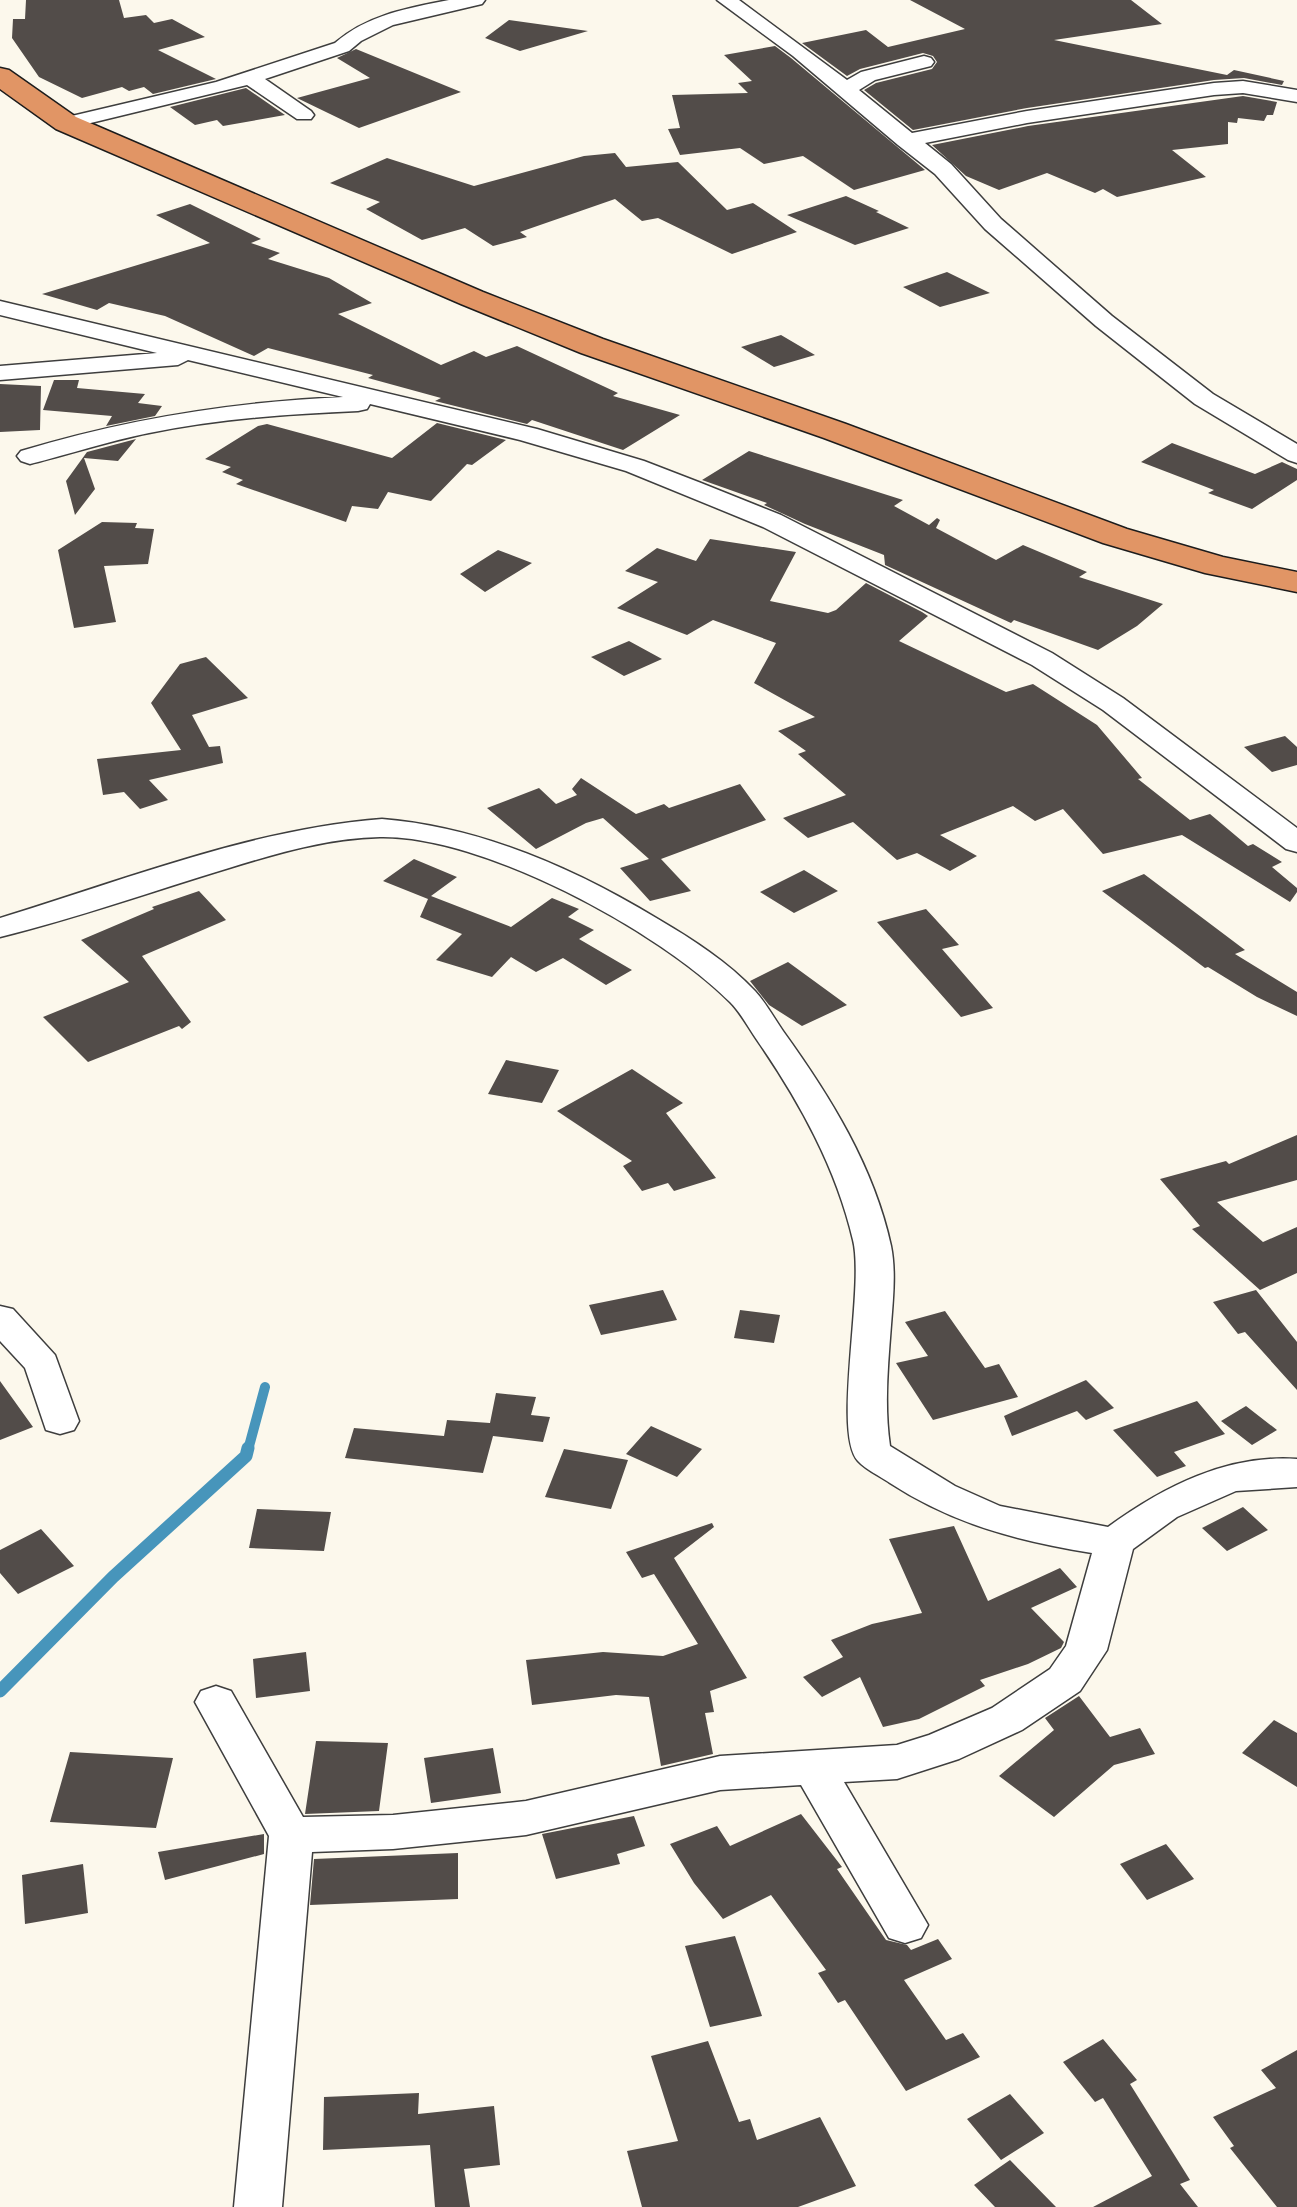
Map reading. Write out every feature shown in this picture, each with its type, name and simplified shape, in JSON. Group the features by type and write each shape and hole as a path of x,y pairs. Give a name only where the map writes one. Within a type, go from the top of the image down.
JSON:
{"highway":[{"path":"0,76 66,123 472,298 592,346 835,431 1115,536 1217,566 1297,582"}],"street":[{"path":"66,123 222,87 342,47 352,35 375,25 475,0"},
{"path":"727,0 800,52 943,169 993,224 1104,321 1204,399 1297,455"},
{"path":"844,90 868,76 924,62"},
{"path":"249,77 304,115"},
{"path":"905,141 1027,117 1214,89 1243,87 1297,96"},
{"path":"0,308 528,434 692,488 772,521 1042,659 1113,704 1297,843"},
{"path":"0,373 207,355"},
{"path":"30,456 125,429 227,411 394,403"},
{"path":"0,928 260,848 382,828 417,831 465,841 553,877 635,917 698,959 741,995 798,1074 838,1151 862,1207 875,1261 866,1423 872,1452 929,1489 985,1516 1041,1530 1115,1542"},
{"path":"0,1318 42,1364 60,1421"},
{"path":"291,1835 393,1832 526,1818 720,1773 897,1762 944,1747 1007,1719 1065,1680 1086,1650 1115,1542 1163,1507 1230,1478 1297,1473"},
{"path":"216,1702 291,1835 258,2207"},
{"path":"814,1769 905,1925"}],"building":[{"path":"26,0 119,0 124,18 146,15 154,23 172,19 205,37 158,50 216,79 153,94 144,87 129,91 122,87 82,98 39,77 12,38 13,19 25,19"},
{"path":"910,0 1131,0 1162,24 1054,40 1227,75 1234,70 1284,81 1282,85 1244,78 1214,80 1027,108 913,130 864,90 876,83 932,69 937,62 933,56 923,53 860,69 847,76 802,43 866,30 888,47 965,29"},
{"path":"509,20 588,31 520,51 485,38"},
{"path":"775,46 925,170 854,190 803,156 764,164 740,148 680,155 668,129 680,128 672,95 748,93 738,83 752,81 724,55"},
{"path":"356,49 461,92 359,128 297,98 370,78 337,58"},
{"path":"246,88 285,115 223,126 217,120 195,125 170,107"},
{"path":"1243,96 1277,102 1273,115 1267,115 1264,121 1238,118 1237,123 1228,122 1228,144 1172,150 1206,177 1117,197 1103,189 1095,193 1047,173 999,190 966,176 932,145 1028,126"},
{"path":"615,153 626,167 678,162 727,210 753,203 797,232 732,254 658,218 642,221 615,199 520,232 527,237 493,246 465,228 422,240 366,209 380,202 330,183 387,158 474,186 584,156"},
{"path":"846,196 909,228 855,245 787,215"},
{"path":"190,204 261,239 251,243 280,253 268,259 329,278 372,303 338,314 441,365 474,351 486,357 517,346 618,393 613,396 680,415 623,450 532,420 527,424 435,401 441,398 368,378 373,375 268,348 254,356 165,316 109,303 97,310 42,294 210,243 156,215"},
{"path":"947,272 990,293 940,307 903,287"},
{"path":"781,335 815,355 774,367 741,347"},
{"path":"54,380 79,380 77,388 145,394 138,403 162,406 155,416 106,426 112,416 43,410"},
{"path":"0,384 41,386 40,430 0,432"},
{"path":"437,423 506,440 472,465 467,464 431,501 388,492 378,509 352,506 346,522 236,484 243,480 222,472 231,467 205,459 258,426 267,424 392,458"},
{"path":"136,439 118,461 84,458 95,489 75,515 66,481 87,452"},
{"path":"1172,443 1255,474 1282,462 1297,469 1297,480 1252,509 1208,493 1214,490 1141,462"},
{"path":"749,451 903,500 894,506 929,525 937,518 940,520 936,528 996,560 1023,545 1087,572 1079,577 1163,604 1137,626 1098,650 1014,620 1011,623 885,565 884,555 805,524 764,505 767,503 702,480"},
{"path":"102,522 137,523 135,528 154,529 148,564 104,566 116,622 74,628 58,550"},
{"path":"710,539 796,552 770,601 828,613 836,610 866,583 922,612 928,616 899,641 1006,692 1033,684 1097,725 1142,778 1138,779 1190,820 1210,814 1248,846 1253,844 1282,862 1272,867 1297,888 1297,892 1290,902 1182,835 1103,854 1063,809 1035,821 1013,806 940,835 977,856 950,871 917,853 897,860 853,822 808,838 783,818 846,795 798,754 806,751 778,731 815,717 754,683 776,643 713,620 687,635 617,608 658,582 625,571 657,548 696,561"},
{"path":"498,550 532,563 485,592 460,574"},
{"path":"629,641 662,659 624,676 591,657"},
{"path":"206,657 248,698 192,715 209,747 220,746 223,763 149,780 168,800 140,809 124,792 103,795 97,759 181,750 151,703 180,664"},
{"path":"1285,736 1297,747 1297,765 1272,772 1244,747"},
{"path":"581,778 636,814 664,804 669,808 740,784 766,820 661,859 691,891 650,901 620,868 649,859 603,818 586,823 536,849 487,808 539,788 556,804 577,795 572,789"},
{"path":"414,859 457,877 431,896 511,927 552,898 579,909 568,917 594,930 579,939 632,970 606,985 563,958 536,972 511,957 492,977 436,960 462,934 420,917 428,899 383,881"},
{"path":"804,870 838,891 794,913 760,892"},
{"path":"1144,874 1245,950 1235,954 1297,992 1297,1016 1205,968 1102,891"},
{"path":"199,891 226,920 142,956 191,1022 182,1029 179,1026 88,1062 43,1017 129,982 81,940 154,909 152,907"},
{"path":"926,909 959,945 942,949 993,1008 961,1017 877,922"},
{"path":"788,962 847,1005 802,1026 769,1005 750,981"},
{"path":"506,1060 559,1070 542,1103 488,1094"},
{"path":"632,1069 683,1103 666,1113 716,1178 674,1191 668,1183 642,1191 623,1166 632,1161 557,1111"},
{"path":"1297,1135 1297,1180 1217,1202 1263,1242 1297,1227 1297,1273 1260,1290 1192,1229 1200,1226 1160,1179 1226,1161 1229,1164"},
{"path":"663,1290 677,1320 601,1335 589,1305"},
{"path":"1256,1290 1297,1342 1297,1390 1245,1332 1238,1334 1213,1302"},
{"path":"740,1310 780,1315 774,1343 734,1338"},
{"path":"945,1311 985,1368 999,1364 1018,1397 933,1420 896,1363 928,1356 905,1322"},
{"path":"1086,1380 1114,1408 1086,1420 1077,1411 1012,1436 1004,1416"},
{"path":"0,1381 33,1427 0,1440"},
{"path":"496,1393 536,1397 531,1415 550,1417 543,1442 493,1436 483,1473 345,1458 354,1428 444,1436 447,1420 490,1423"},
{"path":"1197,1401 1225,1434 1174,1452 1186,1466 1157,1477 1113,1430"},
{"path":"1246,1406 1277,1430 1252,1445 1221,1421"},
{"path":"651,1426 702,1449 677,1477 626,1454"},
{"path":"564,1449 628,1460 611,1509 545,1497"},
{"path":"1243,1507 1268,1530 1227,1551 1202,1528"},
{"path":"257,1509 331,1512 324,1551 249,1548"},
{"path":"712,1523 714,1527 674,1558 747,1678 710,1691 714,1712 705,1713 713,1754 661,1766 649,1697 616,1695 532,1705 526,1660 603,1652 663,1656 698,1644 654,1574 642,1578 626,1552"},
{"path":"954,1526 988,1601 1060,1568 1077,1587 1031,1608 1064,1642 1061,1648 1028,1664 980,1680 985,1686 919,1719 883,1727 860,1677 822,1697 803,1677 843,1657 831,1640 872,1624 922,1613 889,1539"},
{"path":"41,1529 74,1566 18,1594 0,1573 0,1550"},
{"path":"306,1652 310,1691 256,1698 253,1659"},
{"path":"1079,1696 1110,1737 1140,1728 1155,1754 1114,1765 1054,1817 999,1776 1054,1730 1045,1718"},
{"path":"1274,1720 1297,1733 1297,1787 1242,1753"},
{"path":"316,1741 388,1743 379,1811 305,1814"},
{"path":"493,1748 501,1793 431,1803 424,1758"},
{"path":"70,1752 173,1758 156,1828 50,1822"},
{"path":"801,1814 842,1867 837,1869 886,1940 907,1945 911,1950 938,1939 952,1959 904,1980 946,2040 963,2033 980,2057 906,2091 845,2000 838,2003 818,1973 826,1970 771,1895 723,1919 694,1883 670,1844 717,1826 730,1846"},
{"path":"634,1816 645,1846 617,1854 620,1864 556,1879 542,1834"},
{"path":"264,1834 264,1854 165,1880 158,1852"},
{"path":"1166,1844 1194,1879 1147,1900 1120,1864"},
{"path":"458,1853 458,1899 310,1905 314,1859"},
{"path":"83,1864 88,1913 25,1924 22,1875"},
{"path":"735,1936 762,2016 710,2027 685,1946"},
{"path":"1103,2039 1137,2080 1130,2084 1190,2180 1180,2184 1198,2207 1093,2207 1152,2176 1103,2098 1095,2102 1063,2062"},
{"path":"708,2041 739,2122 750,2119 757,2140 820,2117 856,2186 798,2207 642,2207 627,2151 678,2141 651,2056"},
{"path":"1297,2050 1297,2207 1277,2207 1230,2148 1234,2146 1213,2117 1276,2088 1261,2070"},
{"path":"419,2093 418,2114 494,2106 500,2165 464,2169 470,2207 435,2207 430,2145 323,2150 324,2097"},
{"path":"1010,2094 1044,2133 1001,2160 967,2119"},
{"path":"1010,2160 1056,2207 995,2207 974,2185"}],"waterway":[{"path":"248,1450 265,1387"},
{"path":"0,1691 113,1577 246,1456 248,1448"}]}
